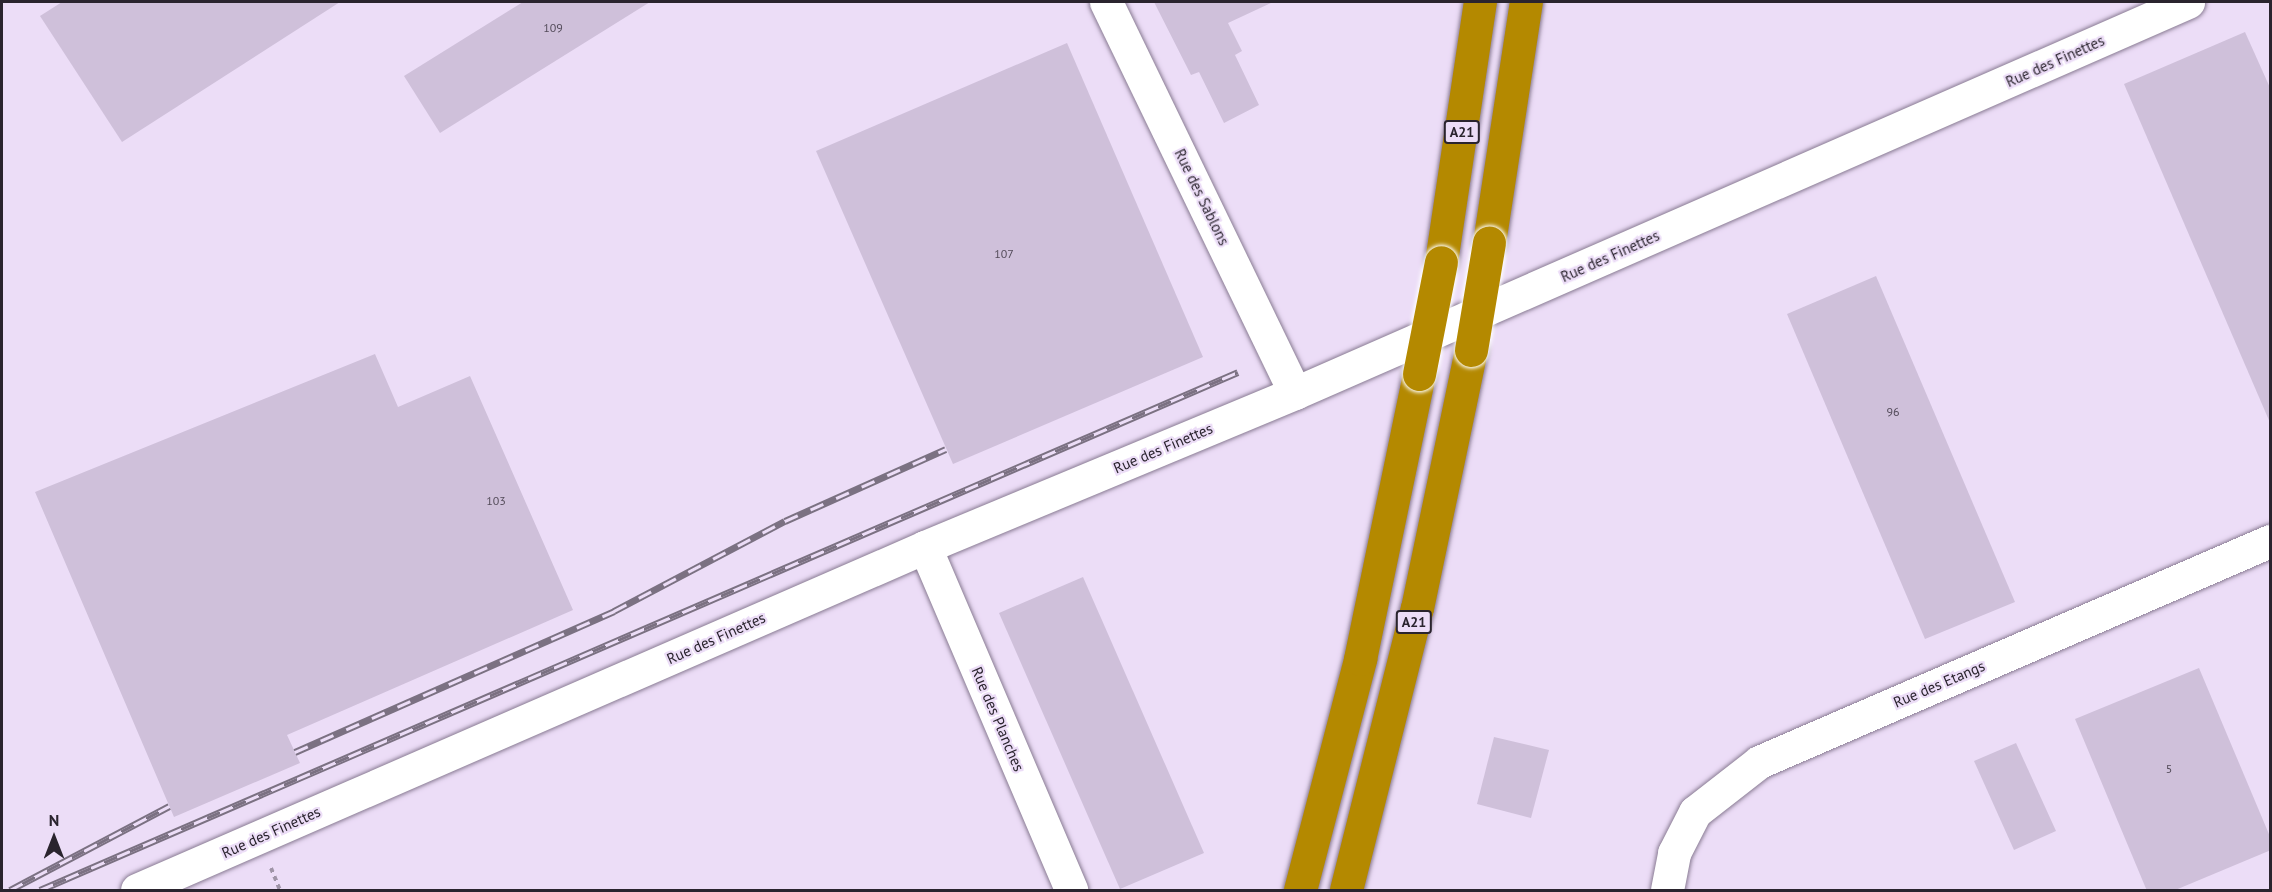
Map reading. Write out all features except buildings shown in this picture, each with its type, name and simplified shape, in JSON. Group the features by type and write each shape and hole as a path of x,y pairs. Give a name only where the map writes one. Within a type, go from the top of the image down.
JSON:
{"highway":[{"name":"A21","path":"1300,891 1360,658 1419,374 1440,262 1480,2"},
{"name":"A21","path":"1346,891 1417,608 1471,350 1526,2"}],"street":[{"name":"Rue des Sablons","path":"1106,2 1295,393"},
{"name":"Rue des Finettes","path":"137,891 925,547 1295,393 2188,2"},
{"name":"Rue des Etangs","path":"1667,891 1674,853 1695,812 1759,762 2271,540"},
{"name":"Rue des Planches","path":"925,547 1071,891"}],"railway":[{"path":"40,890 1238,372"},
{"path":"295,752 614,611 785,521 946,449"},
{"path":"10,890 169,806"}]}
